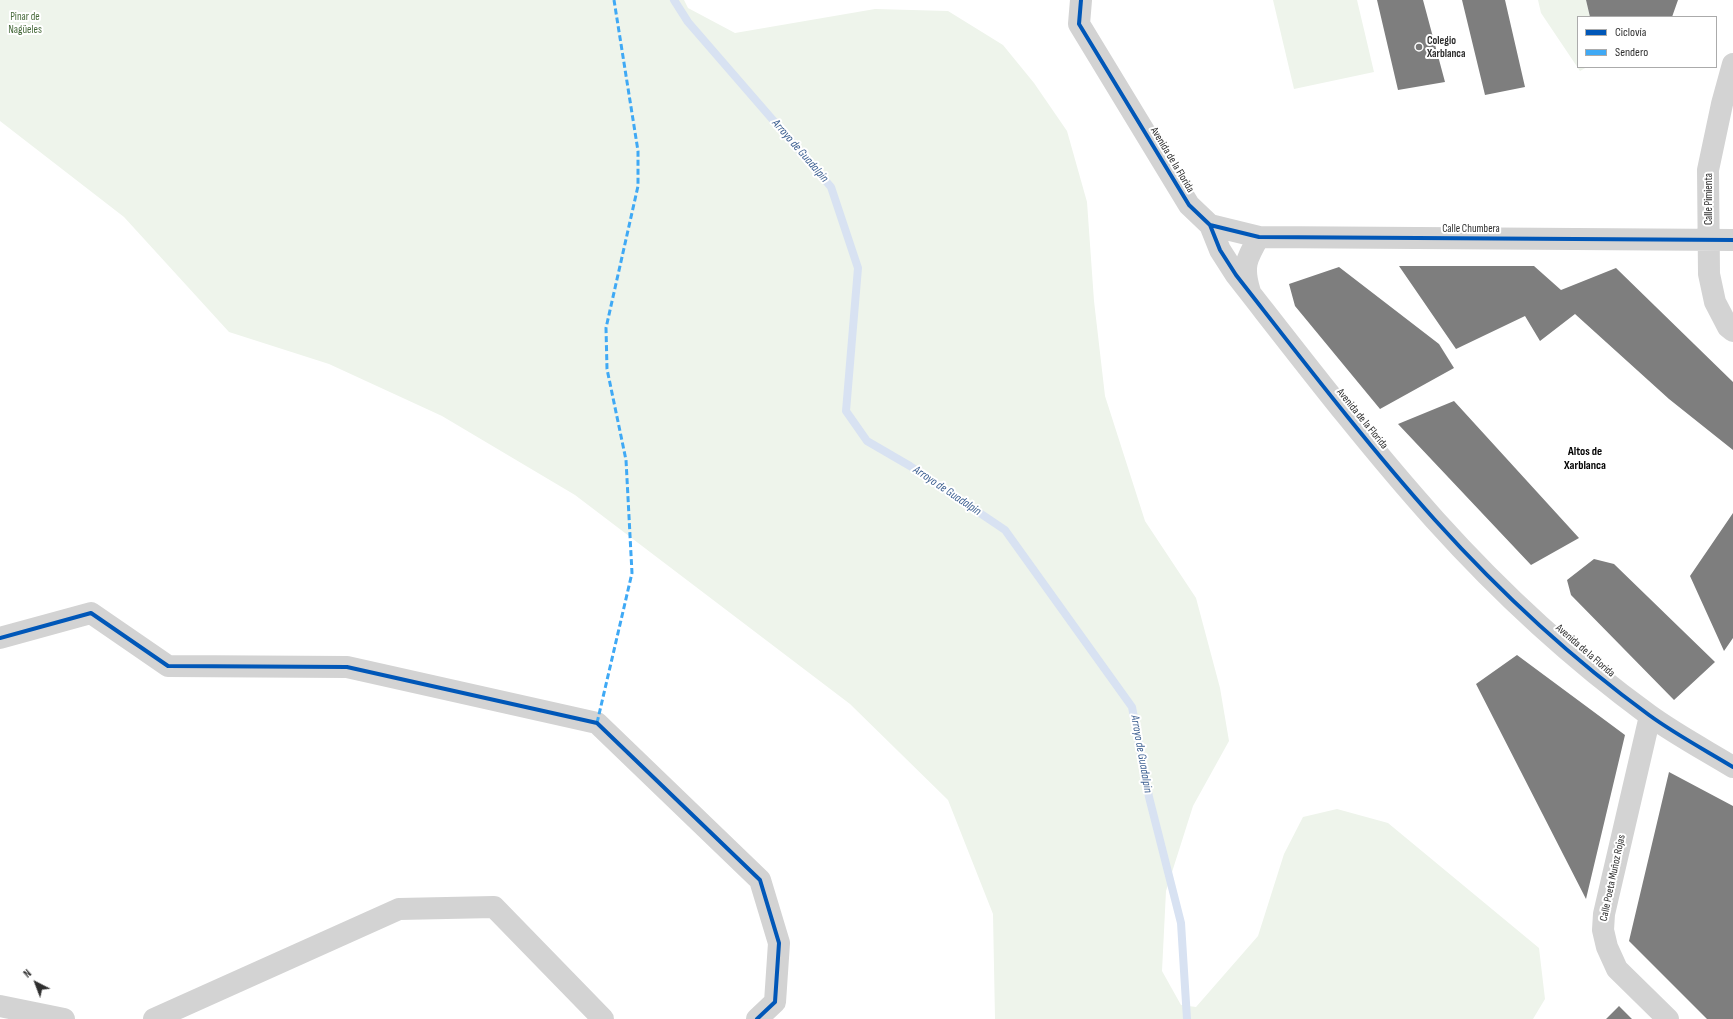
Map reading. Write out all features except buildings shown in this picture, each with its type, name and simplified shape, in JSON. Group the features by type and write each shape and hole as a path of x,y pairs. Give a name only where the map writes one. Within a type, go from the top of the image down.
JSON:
{"street":[{"name":"Avenida de la Florida","path":"1081,0 1079,24 1189,205 1210,225 1220,250 1236,275 1372,446 1435,520 1487,574 1535,620 1597,675 1650,716 1733,767"},
{"name":"Calle Pimienta","path":"1733,64 1722,104 1708,170 1709,274 1715,302 1728,326 1733,331"},
{"name":"Calle Chumbera","path":"1210,225 1259,237 1733,240"},
{"name":"Avenida de la Florida","path":"1250,293 1245,277 1246,263 1259,237"},
{"path":"0,638 91,614 168,666 347,666 597,723 760,880 779,943 775,1002 758,1019"},
{"name":"Calle Poeta Muñoz Rojas","path":"1650,716 1604,914 1603,930 1607,947 1617,969 1668,1019"},
{"path":"154,1019 399,909 494,907 603,1019"},
{"path":"0,1006 64,1019"}],"green space":[{"name":"Pinar de Nagüeles","path":"0,0 684,0 688,8 735,33 875,9 948,11 1003,45 1034,83 1067,131 1087,202 1094,301 1105,396 1145,521 1196,598 1220,688 1229,741 1193,806 1166,891 1162,971 1181,1005 1196,1007 1258,936 1284,854 1303,817 1337,809 1388,823 1539,948 1545,999 1533,1019 995,1019 993,914 948,800 850,704 575,495 442,416 329,364 229,332 124,217 0,121"},
{"path":"1273,0 1357,0 1374,72 1294,89"},
{"path":"1538,0 1586,0 1590,16 1577,16 1577,67 1541,13"},
{"path":"1578,68 1585,68 1580,71"}],"waterway":[{"name":"Arroyo de Guadalpin","path":"674,0 688,22 831,187 858,268 846,411 867,441 910,466 1005,530 1132,707 1149,797 1181,923 1187,1019"}],"marked path":[{"path":"597,723 632,573 626,460 607,369 606,328 638,186 638,151 614,0"}],"cycle path":[{"path":"1081,0 1079,24 1189,205 1210,225 1220,250 1236,275 1334,399 1409,490 1484,572 1564,647 1649,715 1733,767"},
{"path":"1210,225 1259,237 1733,240"},
{"path":"0,638 91,613 168,666 347,667 597,723 760,880 779,943 775,1002 757,1019"}],"place":[{"name":"Colegio Xarblanca","path":"1419,47"}],"district":[{"name":"Altos de Xarblanca","path":"1585,459"}]}
